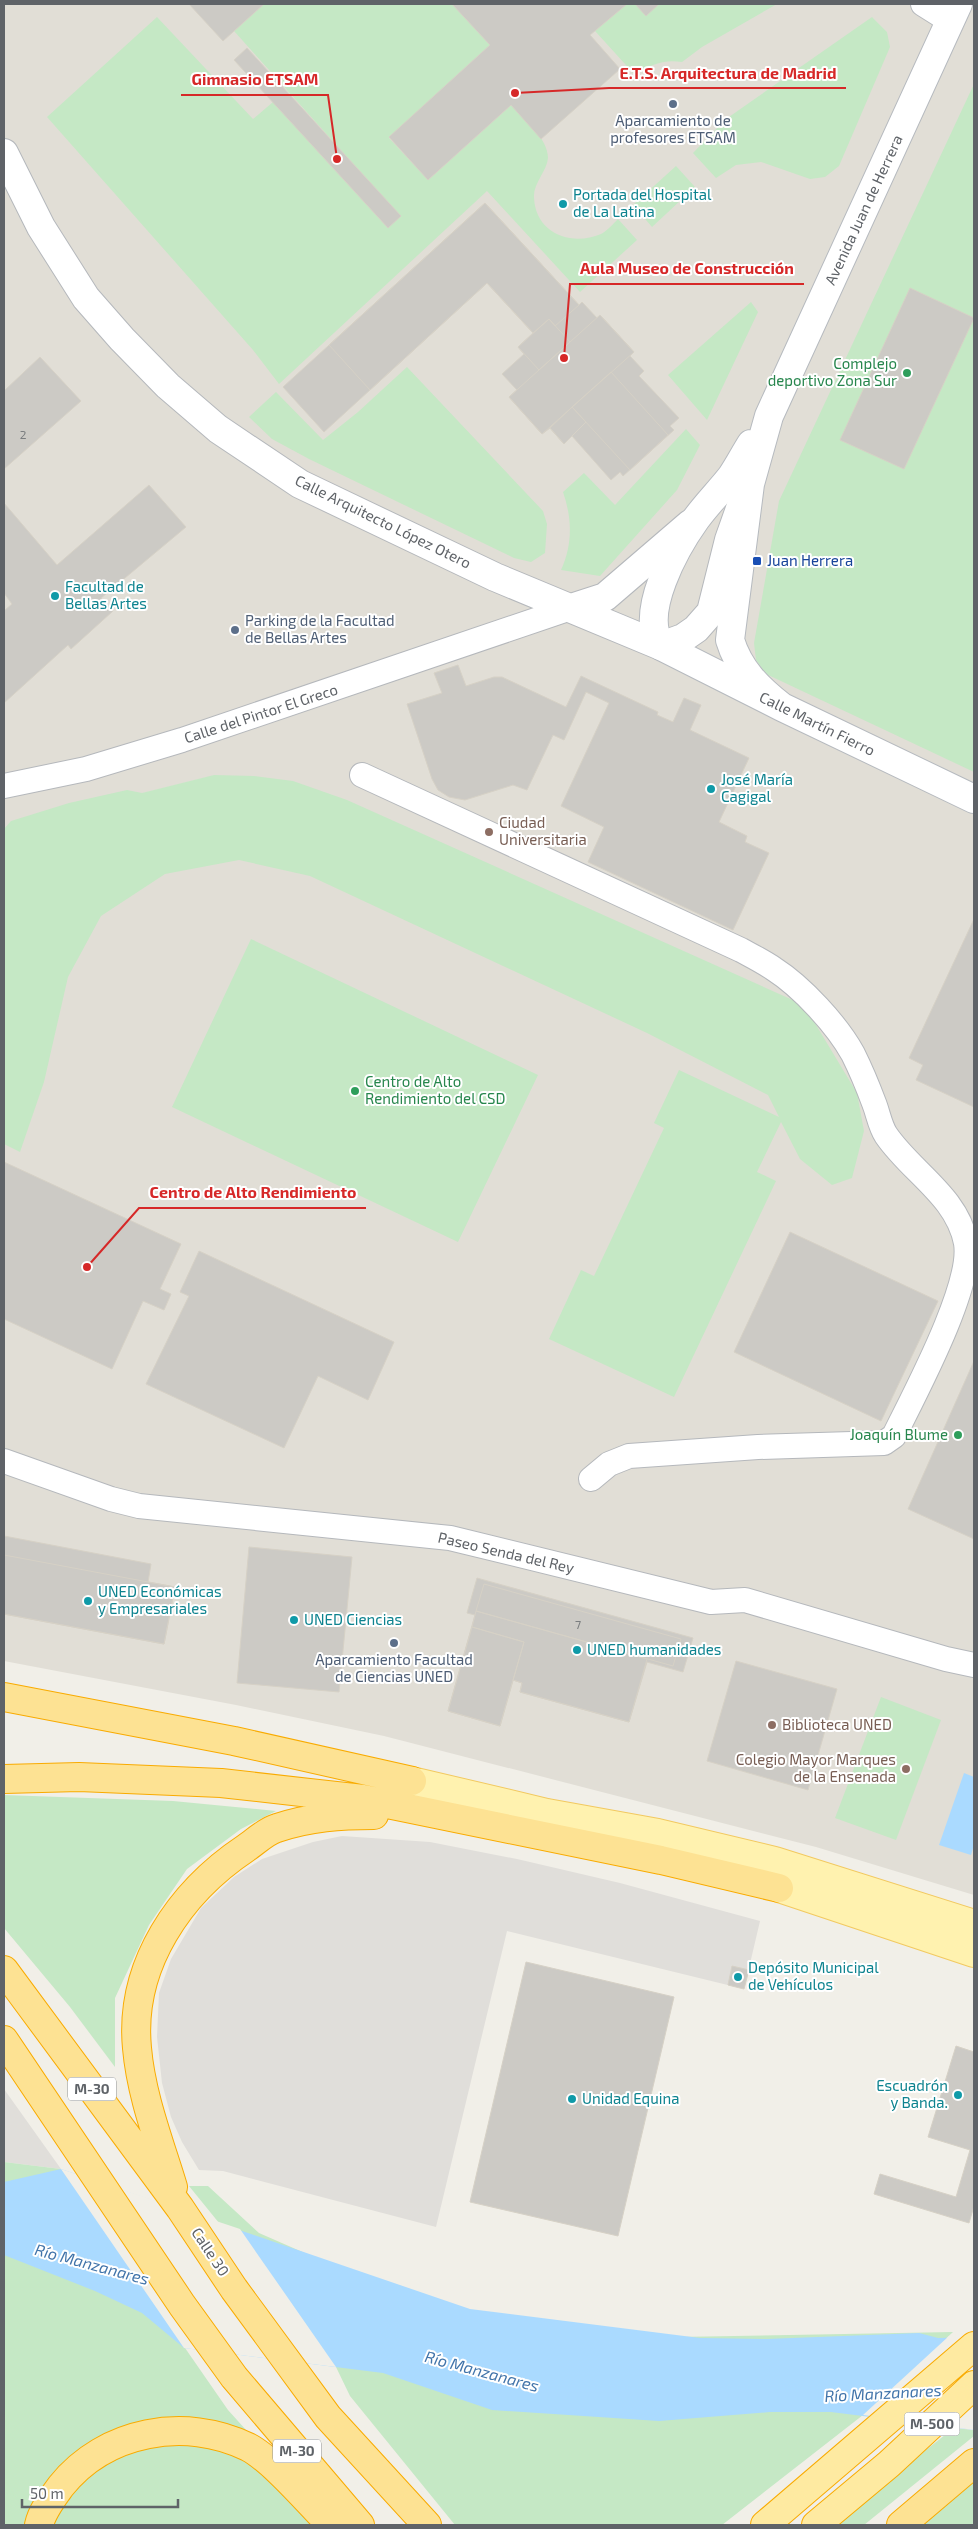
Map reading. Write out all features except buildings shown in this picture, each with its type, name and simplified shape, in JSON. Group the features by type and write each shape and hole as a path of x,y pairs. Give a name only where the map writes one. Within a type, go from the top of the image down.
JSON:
{"highway":[{"path":"4,1698 234,1741 412,1781"},
{"path":"4,1779 79,1777 221,1783 363,1799 513,1828 780,1888"},
{"path":"180,2208 144,2093 137,2047 138,2004 150,1958 177,1911 219,1866 275,1828 323,1816 378,1814 513,1828"},
{"name":"Calle 30","path":"4,1970 180,2208 240,2297 328,2416 426,2525"},
{"name":"M-30","path":"4,2040 182,2305 234,2376 360,2525"},
{"name":"M-500","path":"938,2376 974,2338"},
{"name":"M-500","path":"765,2525 974,2346"},
{"name":"M-500","path":"816,2525 889,2464 974,2384"},
{"path":"38,2525 54,2496 72,2472 95,2454 126,2439 158,2431 191,2432 222,2438 249,2448 280,2473 331,2525"},
{"path":"901,2525 974,2464"}],"main road":[{"name":"Avenida Juan de Herrera","path":"769,416 954,12"},
{"name":"Calle Arquitecto López Otero","path":"4,152 41,227 86,298 122,339 168,386 218,428 300,484 517,586 661,646"},
{"path":"696,518 673,558 659,589 654,627 655,638 661,646 683,638 696,629 711,612 728,540 750,484 769,416"},
{"path":"571,608 605,596 696,518 732,475 769,416"},
{"path":"750,484 730,640 735,656 748,676 757,687 782,707"},
{"name":"Calle Martín Fierro","path":"661,646 782,707 974,799"},
{"path":"412,1781 547,1813 658,1833 775,1861 974,1924"},
{"path":"780,1888 974,1953"}],"street":[{"path":"923,4 954,12"},
{"path":"514,628 520,617 523,605 517,586"},
{"name":"Calle del Pintor El Greco","path":"4,786 40,781 182,740 571,608"},
{"path":"362,775 732,946 775,969 808,998 832,1024 853,1054 886,1134 904,1157 941,1194 958,1220 966,1243 966,1266 930,1363 894,1436 884,1443 758,1447 629,1456 608,1464 590,1479"},
{"name":"Paseo Senda del Rey","path":"4,1461 111,1499 139,1506 450,1538 711,1602 745,1600 974,1665"}],"shaded area":[{"name":"Ciudad Universitaria","path":"4,4 974,4 974,1895 816,1847 384,1736 236,1705 4,1661"},
{"path":"342,1836 430,1842 517,1859 620,1883 760,1921 744,1989 507,1931 436,2227 223,2171 199,2170 182,2142 171,2117 162,2083 157,2037 159,1993 171,1959 201,1908 234,1877 262,1859 313,1842"},
{"path":"4,2089 61,2169 4,2162"}],"green space":[{"path":"264,4 452,4 490,45 389,138 428,180 511,105 534,129 547,151 547,163 534,192 534,197 536,209 541,220 548,228 557,234 567,237 578,239 590,238 603,233 618,219 637,240 580,292 487,191 279,384 253,350 47,117 157,17 253,119 273,102 388,228 400,216 234,31"},
{"path":"627,4 635,4 646,15 659,4 777,4 702,47 682,62 669,61 657,64 635,75 595,31"},
{"path":"872,17 887,32 890,47 839,166 825,177 810,179 761,162 736,165 716,178 693,153 726,119"},
{"name":"Complejo deportivo Zona Sur","path":"974,84 974,772 766,674 756,660 754,643 779,501"},
{"path":"676,166 695,187 652,227 633,205"},
{"path":"751,302 758,312 707,420 668,375"},
{"path":"407,367 543,511 547,524 545,553 531,562 514,558 309,459 272,439 249,417 276,392 323,440 358,412"},
{"path":"686,429 700,445 677,490 600,576 561,570 568,550 570,531 563,492 584,473 615,505"},
{"path":"214,775 254,776 293,781 347,800 804,1005 857,1093 864,1131 852,1178 832,1185 800,1159 781,1122 757,1172 776,1181 674,1397 549,1339 581,1270 594,1276 664,1128 654,1123 679,1070 779,1117 768,1095 647,1033 310,876 239,860 165,874 101,916 68,977 44,1082 20,1152 4,1144 4,829 11,821 69,803 127,790 142,793"},
{"name":"Centro de Alto Rendimiento del CSD","path":"251,939 538,1075 458,1242 172,1107"},
{"path":"881,1697 941,1720 896,1840 835,1818"},
{"path":"4,1795 173,1801 276,1811 241,1829 187,1869 149,1925 115,1998 115,2067 70,2007 4,1928"},
{"path":"4,2162 61,2169 228,2410 332,2525 4,2525"},
{"path":"189,2186 208,2186 259,2233 346,2271 479,2317 675,2337 953,2332 863,2415 722,2525 455,2525 350,2396 336,2367"},
{"path":"954,2428 974,2430 974,2436 864,2525 830,2525"},
{"path":"974,2481 974,2525 921,2525"}],"water":[{"path":"964,1773 974,1777 974,1845 971,1855 939,1845"},
{"name":"Río Manzanares","path":"61,2169 470,2309 700,2338 767,2339 919,2333 938,2338 974,2337 974,2430 831,2412 770,2412 659,2421 492,2410 383,2373 184,2348 142,2313 95,2291 4,2255 4,2182"}],"pier":[{"path":"61,2169 240,2229 336,2367 184,2348"},
{"path":"974,2335 974,2430 863,2415 949,2336"}],"place":[{"name":"E.T.S. Arquitectura de Madrid","path":"515,93"},
{"name":"Aparcamiento de profesores ETSAM","path":"673,104"},
{"name":"Gimnasio ETSAM","path":"337,159"},
{"name":"Portada del Hospital de La Latina","path":"563,204"},
{"name":"Aula Museo de Construcción","path":"564,358"},
{"name":"Complejo deportivo Zona Sur","path":"907,373"},
{"name":"Juan Herrera","path":"757,561"},
{"name":"Facultad de Bellas Artes","path":"55,596"},
{"name":"Parking de la Facultad de Bellas Artes","path":"235,630"},
{"name":"José María Cagigal","path":"711,789"},
{"name":"Ciudad Universitaria","path":"489,832"},
{"name":"Centro de Alto Rendimiento del CSD","path":"355,1091"},
{"name":"Centro de Alto Rendimiento","path":"87,1267"},
{"name":"Joaquín Blume","path":"958,1435"},
{"name":"UNED Económicas y Empresariales","path":"88,1601"},
{"name":"UNED Ciencias","path":"294,1620"},
{"name":"Aparcamiento Facultad de Ciencias UNED","path":"394,1643"},
{"name":"UNED humanidades","path":"577,1650"},
{"name":"Biblioteca UNED","path":"772,1725"},
{"name":"Colegio Mayor Marques de la Ensenada","path":"906,1769"},
{"name":"Depósito Municipal de Vehículos","path":"738,1977"},
{"name":"Escuadrón y Banda.","path":"958,2095"},
{"name":"Unidad Equina","path":"572,2099"}]}
